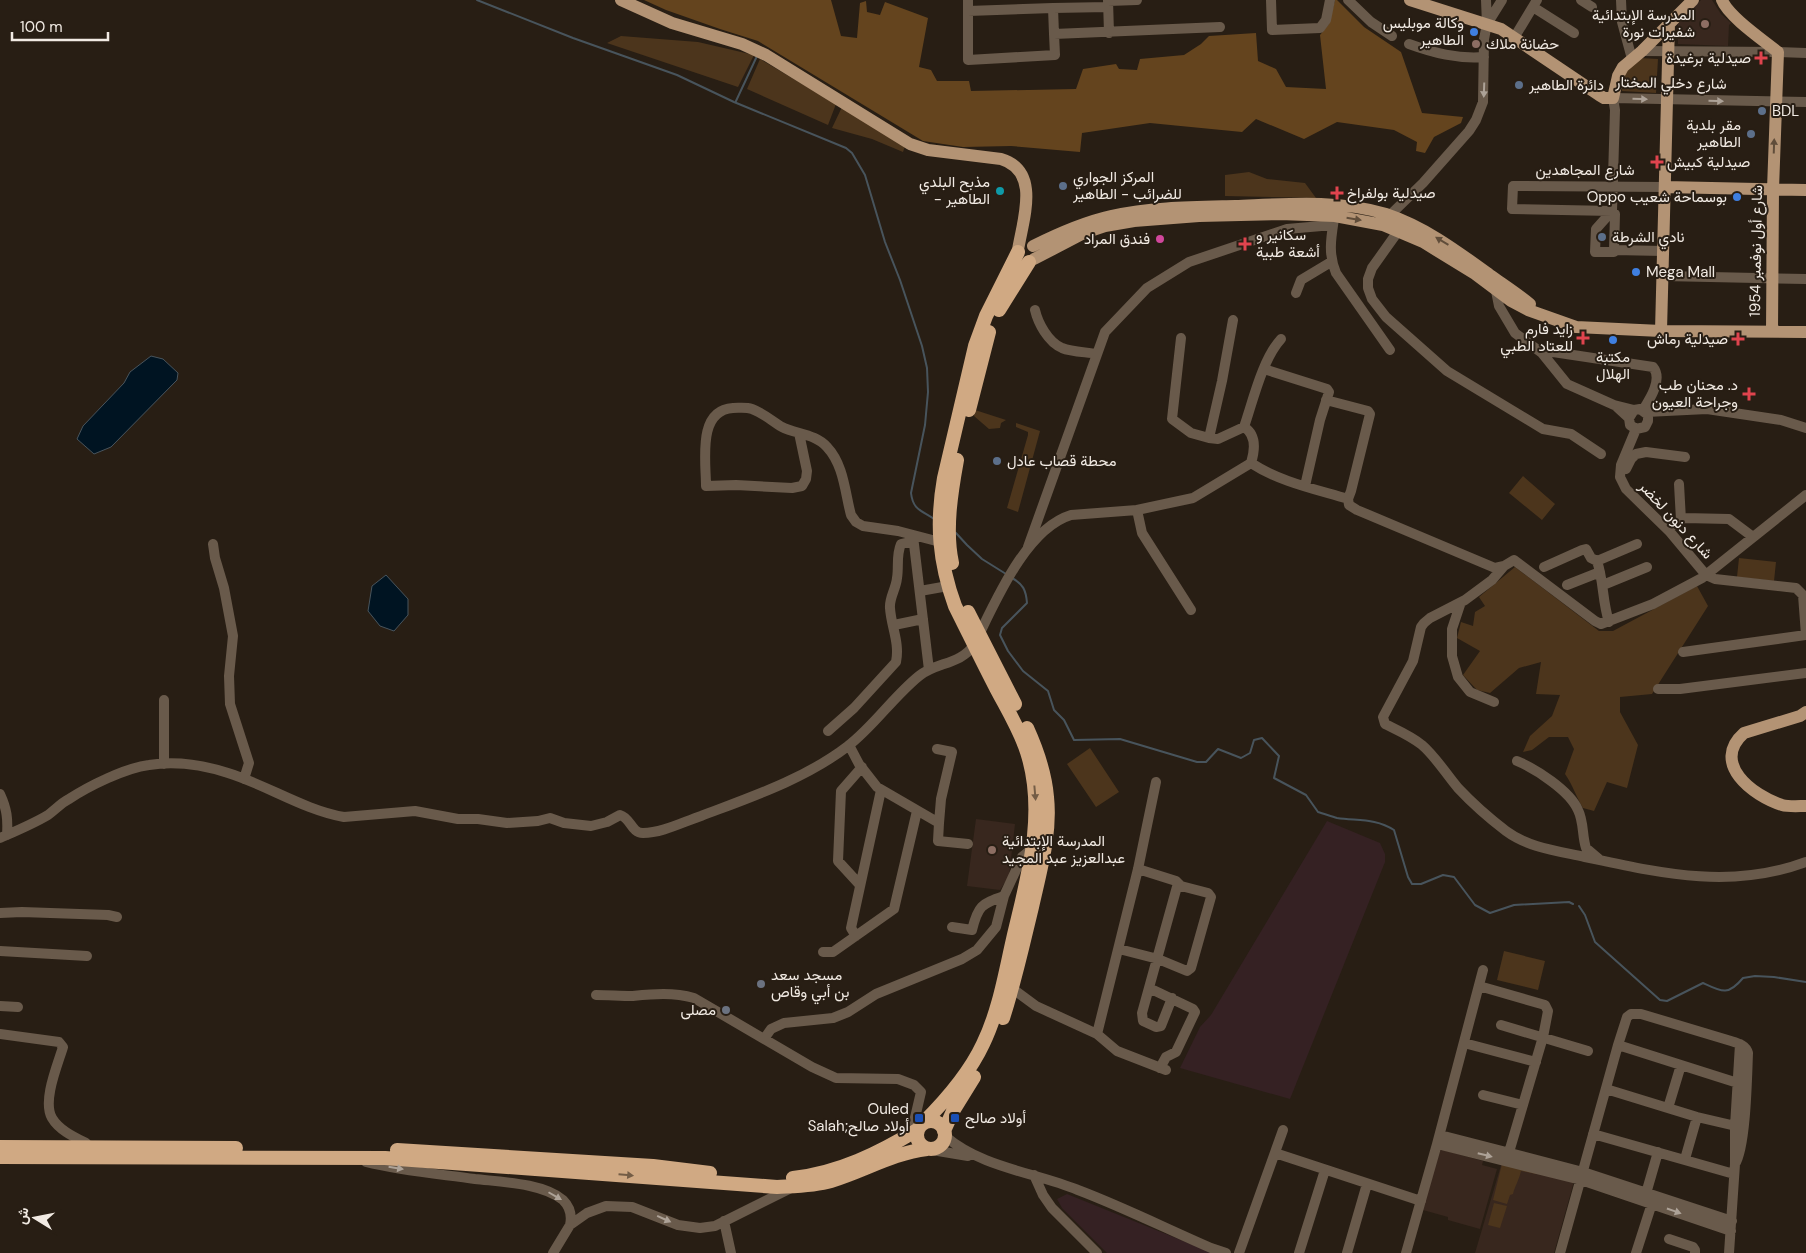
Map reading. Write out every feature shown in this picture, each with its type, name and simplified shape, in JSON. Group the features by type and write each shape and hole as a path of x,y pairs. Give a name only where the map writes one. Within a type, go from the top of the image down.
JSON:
{"highway":[{"path":"0,1157 349,1157 457,1163 759,1186 796,1186 832,1180 894,1156 930,1150 941,1145 956,1105 990,1050 1003,1019 1013,988 1044,852 1048,822 1047,797 1037,751 1024,720 955,606 948,586 940,542 939,516 944,478 975,346 986,316 1026,241"},
{"path":"930,1150 919,1144 916,1134 920,1127 951,1093 973,1063 991,1026 1005,978 1034,834 1035,794 1028,753 977,640 956,582 949,532 950,505 961,443 988,337 999,309 1032,260"},
{"path":"0,1147 423,1150 652,1166 746,1178 771,1179 813,1174 851,1164 886,1148 920,1127 934,1121 942,1127 945,1134"}],"main road":[{"path":"621,0 672,23 742,44 766,55 910,144 928,150 1001,159 1009,162 1019,169 1025,182 1026,241 1020,259 1024,262 1032,260 1084,233 1105,226 1134,221 1199,216 1298,213 1334,220 1367,221 1398,230 1424,242 1474,274 1528,302 1537,312 1563,323 1582,328 1806,332"},
{"name":"شارع دخلي المختار","path":"1410,0 1501,29 1599,95 1604,98 1613,98"},
{"path":"1613,98 1620,71 1693,0"},
{"path":"1722,0 1725,7 1733,15 1778,52"},
{"path":"1661,330 1669,23"},
{"name":"شارع أول نوفمبر 1954","path":"1772,331 1773,190 1778,52"},
{"name":"شارع المجاهدين","path":"1665,187 1806,190"},
{"path":"1026,241 1109,217 1164,208 1302,204 1336,205 1360,208 1410,224 1442,241 1498,286"},
{"path":"1806,712 1800,716 1744,733 1733,746 1731,764 1740,778 1754,791 1784,806 1806,806"}],"street":[{"path":"968,0 968,60 1055,55 1053,8"},
{"path":"968,11 1053,8 1137,0"},
{"path":"1271,0 1272,30 1320,28 1326,20 1330,0"},
{"path":"1348,0 1371,22 1392,36"},
{"path":"1581,0 1592,7"},
{"path":"1621,0 1622,22 1637,55 1669,51 1806,52"},
{"path":"1487,24 1502,1"},
{"path":"1389,216 1423,183 1470,131 1476,120 1483,102 1487,24 1486,2 1502,1"},
{"path":"1108,3 1108,33"},
{"path":"1514,38 1535,3 1574,33"},
{"path":"1054,34 1220,28"},
{"path":"1410,44 1447,56 1484,58"},
{"path":"1613,98 1615,110 1612,211 1614,214 1614,250"},
{"name":"شارع دخلي المختار","path":"1613,98 1806,102"},
{"name":"شارع المجاهدين","path":"1612,211 1512,209 1513,186 1665,187"},
{"path":"1612,211 1596,229 1595,252 1614,252 1614,250 1663,251"},
{"path":"1026,550 1105,332 1147,288 1189,262 1287,229 1334,220 1330,246 1331,262 1336,273 1390,350"},
{"path":"1398,230 1372,268 1368,279 1368,288 1372,299 1386,317 1447,372 1543,429 1571,434 1600,454"},
{"path":"1296,293 1301,280 1331,262"},
{"path":"1663,276 1806,279"},
{"path":"1498,286 1499,306 1515,333 1542,353 1567,384 1640,415 1707,409 1781,420 1806,428"},
{"path":"1035,310 1038,321 1045,333 1058,345 1067,349 1097,354"},
{"path":"1209,438 1233,320"},
{"path":"1181,338 1177,362 1176,400 1172,419 1191,434 1218,439 1244,427 1264,369 1275,346 1281,339"},
{"path":"1542,353 1553,352 1653,367 1657,373 1657,380 1640,415 1630,425 1636,429 1642,428 1640,415"},
{"path":"1264,369 1327,389 1329,393 1320,420 1305,486"},
{"path":"1326,400 1368,411 1370,414 1348,499 1349,505 1494,568 1504,566"},
{"path":"799,433 807,471 806,479 802,486 792,488 736,485 706,486 706,439 708,428 720,412 727,408 746,407 763,414 781,427 799,433 817,440 827,446 842,477 850,515 856,522 864,526 898,531 914,538 940,542"},
{"path":"3,836 48,814 69,798 94,785 147,765 164,764 183,764 213,769 244,779 334,816 344,817 415,811 458,819 478,819 507,823 538,821 550,818 564,823 591,826 607,822 620,815 628,820 636,832 643,833 680,824 800,776 825,763 849,745 912,682 929,670 954,662 964,656 977,640 1006,582 1026,550 1054,523 1065,517 1137,510 1194,498 1251,462 1256,446 1250,430 1244,427"},
{"name":"شارع دنون لخضر","path":"1636,429 1621,465 1621,479 1626,489 1668,529 1706,575"},
{"path":"1621,479 1631,459 1636,454 1646,452 1684,456"},
{"path":"1251,462 1263,470 1305,486 1348,499"},
{"path":"1679,484 1681,520"},
{"path":"1806,495 1706,575 1653,604 1601,624 1514,560 1504,566 1492,580 1461,602 1430,618 1421,627 1413,661 1383,718 1385,724 1421,744 1458,788 1483,813 1509,833 1537,847 1604,862 1694,877 1724,878 1755,874 1792,868 1806,862"},
{"path":"1137,510 1142,533 1192,610"},
{"path":"1668,529 1684,518 1729,519 1754,537"},
{"path":"914,538 929,670"},
{"path":"828,731 854,708 896,662 898,654 890,608 897,579 898,550 901,544 914,538"},
{"path":"213,544 233,636 229,676 230,704 249,763 244,779"},
{"path":"1596,561 1637,544"},
{"path":"1544,567 1584,549 1586,550 1590,558 1596,561 1600,572 1603,584 1603,601 1609,622"},
{"path":"1603,584 1647,567"},
{"path":"1567,585 1600,572"},
{"path":"1683,652 1806,635 1803,589 1715,579 1706,575"},
{"path":"920,591 948,586"},
{"path":"1461,602 1452,629 1452,656 1458,677 1470,692 1494,702"},
{"path":"894,625 924,619"},
{"path":"1658,689 1680,689 1806,673"},
{"path":"164,700 164,764"},
{"path":"849,745 877,787 939,823"},
{"path":"937,749 952,752 941,800 938,841 968,844"},
{"path":"1517,761 1530,766 1543,775 1570,798 1578,808 1581,817 1586,848 1604,862"},
{"path":"860,885 838,861 841,791 862,767"},
{"path":"1097,1034 1138,869 1156,782"},
{"path":"856,936 851,928 882,790"},
{"path":"0,794 6,806 8,817 3,836"},
{"path":"823,952 833,952 894,909 917,811"},
{"path":"764,1039 771,1029 784,1023 833,1018 848,1012 876,994 962,959 977,950 996,927 1004,896 1022,857 1032,849"},
{"path":"1119,949 1158,959 1187,971 1191,968 1211,897 1208,893 1181,886 1176,881 1138,869"},
{"path":"1172,998 1162,1025 1156,1027 1143,1021 1141,1016 1178,883"},
{"path":"952,927 972,930 977,910 989,901 1004,896"},
{"path":"0,913 98,915 117,918"},
{"path":"0,951 87,956"},
{"path":"1406,1253 1439,1139 1483,970"},
{"path":"1479,986 1545,1005 1548,1011 1543,1037 1508,1156"},
{"path":"1013,988 1036,1006 1097,1034 1117,1051 1163,1069 1166,1057 1176,1052 1195,1012 1193,1009 1172,998 1149,988"},
{"path":"596,995 680,994 694,998 812,1067 836,1078 898,1079 914,1085 921,1092 914,1122 920,1127"},
{"path":"0,1006 18,1007"},
{"path":"1560,1253 1618,1045 1627,1017 1631,1014 1642,1014 1740,1044 1747,1049 1739,1127 1738,1159 1734,1169 1729,1253"},
{"path":"1502,1025 1588,1051"},
{"path":"0,1034 59,1042 63,1047 51,1084 49,1105 52,1117 64,1131 86,1143 88,1148"},
{"path":"1464,1043 1536,1062"},
{"path":"1618,1045 1743,1084"},
{"path":"1668,1108 1681,1065"},
{"path":"1606,1089 1698,1117 1739,1127"},
{"path":"1483,1095 1523,1106"},
{"path":"1685,1159 1698,1117"},
{"path":"1239,1253 1283,1130"},
{"path":"945,1134 966,1152 982,1159 1077,1189 1226,1253"},
{"path":"1593,1134 1685,1159 1734,1169"},
{"path":"1439,1139 1582,1176 1731,1226"},
{"path":"930,1150 982,1159"},
{"path":"1636,1253 1650,1198 1658,1152"},
{"path":"1275,1153 1421,1201"},
{"path":"349,1157 390,1167 542,1189 559,1197 567,1204 571,1214 570,1225 553,1253"},
{"path":"1299,1253 1325,1170"},
{"path":"1034,1175 1043,1195 1052,1208 1097,1253"},
{"path":"1347,1253 1367,1184"},
{"path":"570,1225 595,1209 615,1206 641,1209 678,1225 708,1228 796,1186"},
{"path":"724,1221 731,1253"},
{"path":"1669,1239 1693,1247 1694,1253"}],"shaded area":[{"path":"644,0 831,0 841,36 857,38 860,3 866,1 867,12 880,15 885,2 928,18 919,67 931,70 937,81 969,81 971,91 1076,89 1083,69 1116,64 1119,69 1137,70 1140,59 1184,55 1201,44 1209,36 1256,33 1258,61 1276,69 1286,87 1326,89 1320,35 1329,24 1335,0 1337,0 1364,27 1401,52 1422,113 1463,117 1461,123 1434,137 1425,153 1416,151 1417,142 1394,130 1337,122 1304,139 1256,119 1242,132 1150,123 1082,133 1080,152 1011,146 963,147 923,141 758,41 666,10"},
{"name":"المدرسة الإبتدائية شفيرات نورة","path":"1701,0 1712,0 1721,14 1731,23 1729,25 1728,46 1678,44 1678,24"},
{"path":"621,36 698,42 754,55 738,87 607,43"},
{"path":"1639,58 1658,59 1656,93 1622,91 1623,75"},
{"path":"760,59 836,104 828,125 747,89"},
{"path":"842,107 905,146 903,152 872,139 832,128"},
{"path":"1249,172 1267,179 1305,183 1316,198 1225,196 1225,175"},
{"path":"975,410 1006,420 1001,423 1000,428 989,429 974,416"},
{"path":"1016,423 1040,431 1018,512 1007,508 1028,432 1016,427"},
{"path":"1523,476 1555,504 1542,520 1509,493"},
{"path":"1739,558 1776,562 1774,581 1737,577"},
{"path":"1515,567 1599,631 1613,631 1697,586 1708,606 1652,694 1620,697 1620,712 1638,745 1627,788 1607,782 1594,811 1583,808 1565,774 1574,749 1568,737 1549,737 1532,750 1523,752 1530,736 1552,716 1560,695 1536,694 1541,662 1519,668 1490,693 1477,690 1463,675 1480,651 1457,638 1461,622 1473,626 1475,612 1485,606 1479,597"},
{"path":"1090,748 1119,792 1096,807 1067,764"},
{"name":"المدرسة الإبتدائية عبدالعزيز عبد المجيد","path":"976,819 1015,824 1009,876 1000,890 967,886"},
{"path":"1327,821 1380,843 1385,854 1385,862 1290,1099 1180,1068 1200,1027 1211,1015"},
{"path":"1504,951 1545,961 1538,990 1497,980"},
{"path":"1443,1150 1483,1161 1482,1165 1497,1169 1480,1229 1448,1220 1448,1217 1423,1210 1439,1151"},
{"path":"1502,1162 1573,1179 1554,1253 1475,1253"},
{"path":"1502,1164 1536,1172 1536,1174 1521,1171 1513,1194 1510,1195 1507,1204 1493,1200"},
{"path":"1067,1194 1213,1253 1107,1253 1062,1208 1057,1199"},
{"path":"1494,1203 1507,1206 1500,1228 1488,1225"}],"water":[{"path":"151,356 163,359 178,373 177,380 111,447 94,454 77,439 83,426 124,383 130,372"},
{"path":"386,575 408,599 408,615 394,631 380,626 368,611 372,586"}],"waterway":[{"path":"477,0 573,38 677,75 734,102 846,148 852,153 865,175 885,242 922,346 927,368 928,392 925,425 911,493 916,506 934,519"},
{"path":"736,101 757,56"},
{"path":"956,533 982,559 1006,574"},
{"path":"1012,578 1023,588 1027,603 1002,628 1000,635 1008,651 1023,671 1048,691 1054,710 1064,720 1074,740 1120,739 1197,762 1206,762 1218,749 1241,758 1250,753 1254,740 1262,738 1279,756 1274,778 1306,795 1318,812 1337,818 1380,823 1394,830 1408,877 1412,884 1421,884 1443,875 1454,877 1475,905 1490,913 1514,905 1569,902 1573,904"},
{"path":"1579,906 1585,915 1595,942 1660,1000 1667,1001 1703,983 1715,989 1729,990 1743,978 1755,976 1806,982"}],"place":[{"name":"المدرسة الإبتدائية شفيرات نورة","path":"1705,24"},
{"name":"وكالة موبليس الطاهير","path":"1474,32"},
{"name":"حضانة ملاك","path":"1476,44"},
{"name":"صيدلية برغيدة","path":"1761,58"},
{"name":"دائرة الطاهير","path":"1519,85"},
{"name":"BDL","path":"1762,111"},
{"name":"مقر بلدية الطاهير","path":"1751,134"},
{"name":"صيدلية كبيش","path":"1657,162"},
{"name":"المركز الجواري للضرائب - الطاهير","path":"1063,186"},
{"name":"مذبح البلدي - الطاهير","path":"1000,191"},
{"name":"صيدلية بولفراخ","path":"1337,193"},
{"name":"Oppo بوسماحة شعيب","path":"1737,197"},
{"name":"نادي الشرطة","path":"1602,237"},
{"name":"فندق المراد","path":"1160,239"},
{"name":"سكانير و أشعة طبية","path":"1245,244"},
{"name":"Mega Mall","path":"1636,272"},
{"name":"زايد فارم للعتاد الطبي","path":"1583,338"},
{"name":"صيدلية رماش","path":"1738,339"},
{"name":"مكتبة الهلال","path":"1613,340"},
{"name":"د. محنان طب وجراحة العيون","path":"1749,394"},
{"name":"محطة قصاب عادل","path":"997,461"},
{"name":"المدرسة الإبتدائية عبدالعزيز عبد المجيد","path":"992,850"},
{"name":"مسجد سعد بن أبي وقاص","path":"761,984"},
{"name":"مصلى","path":"726,1010"},
{"name":"Ouled Salah;أولاد صالح","path":"919,1118"},
{"name":"أولاد صالح","path":"955,1118"}]}
